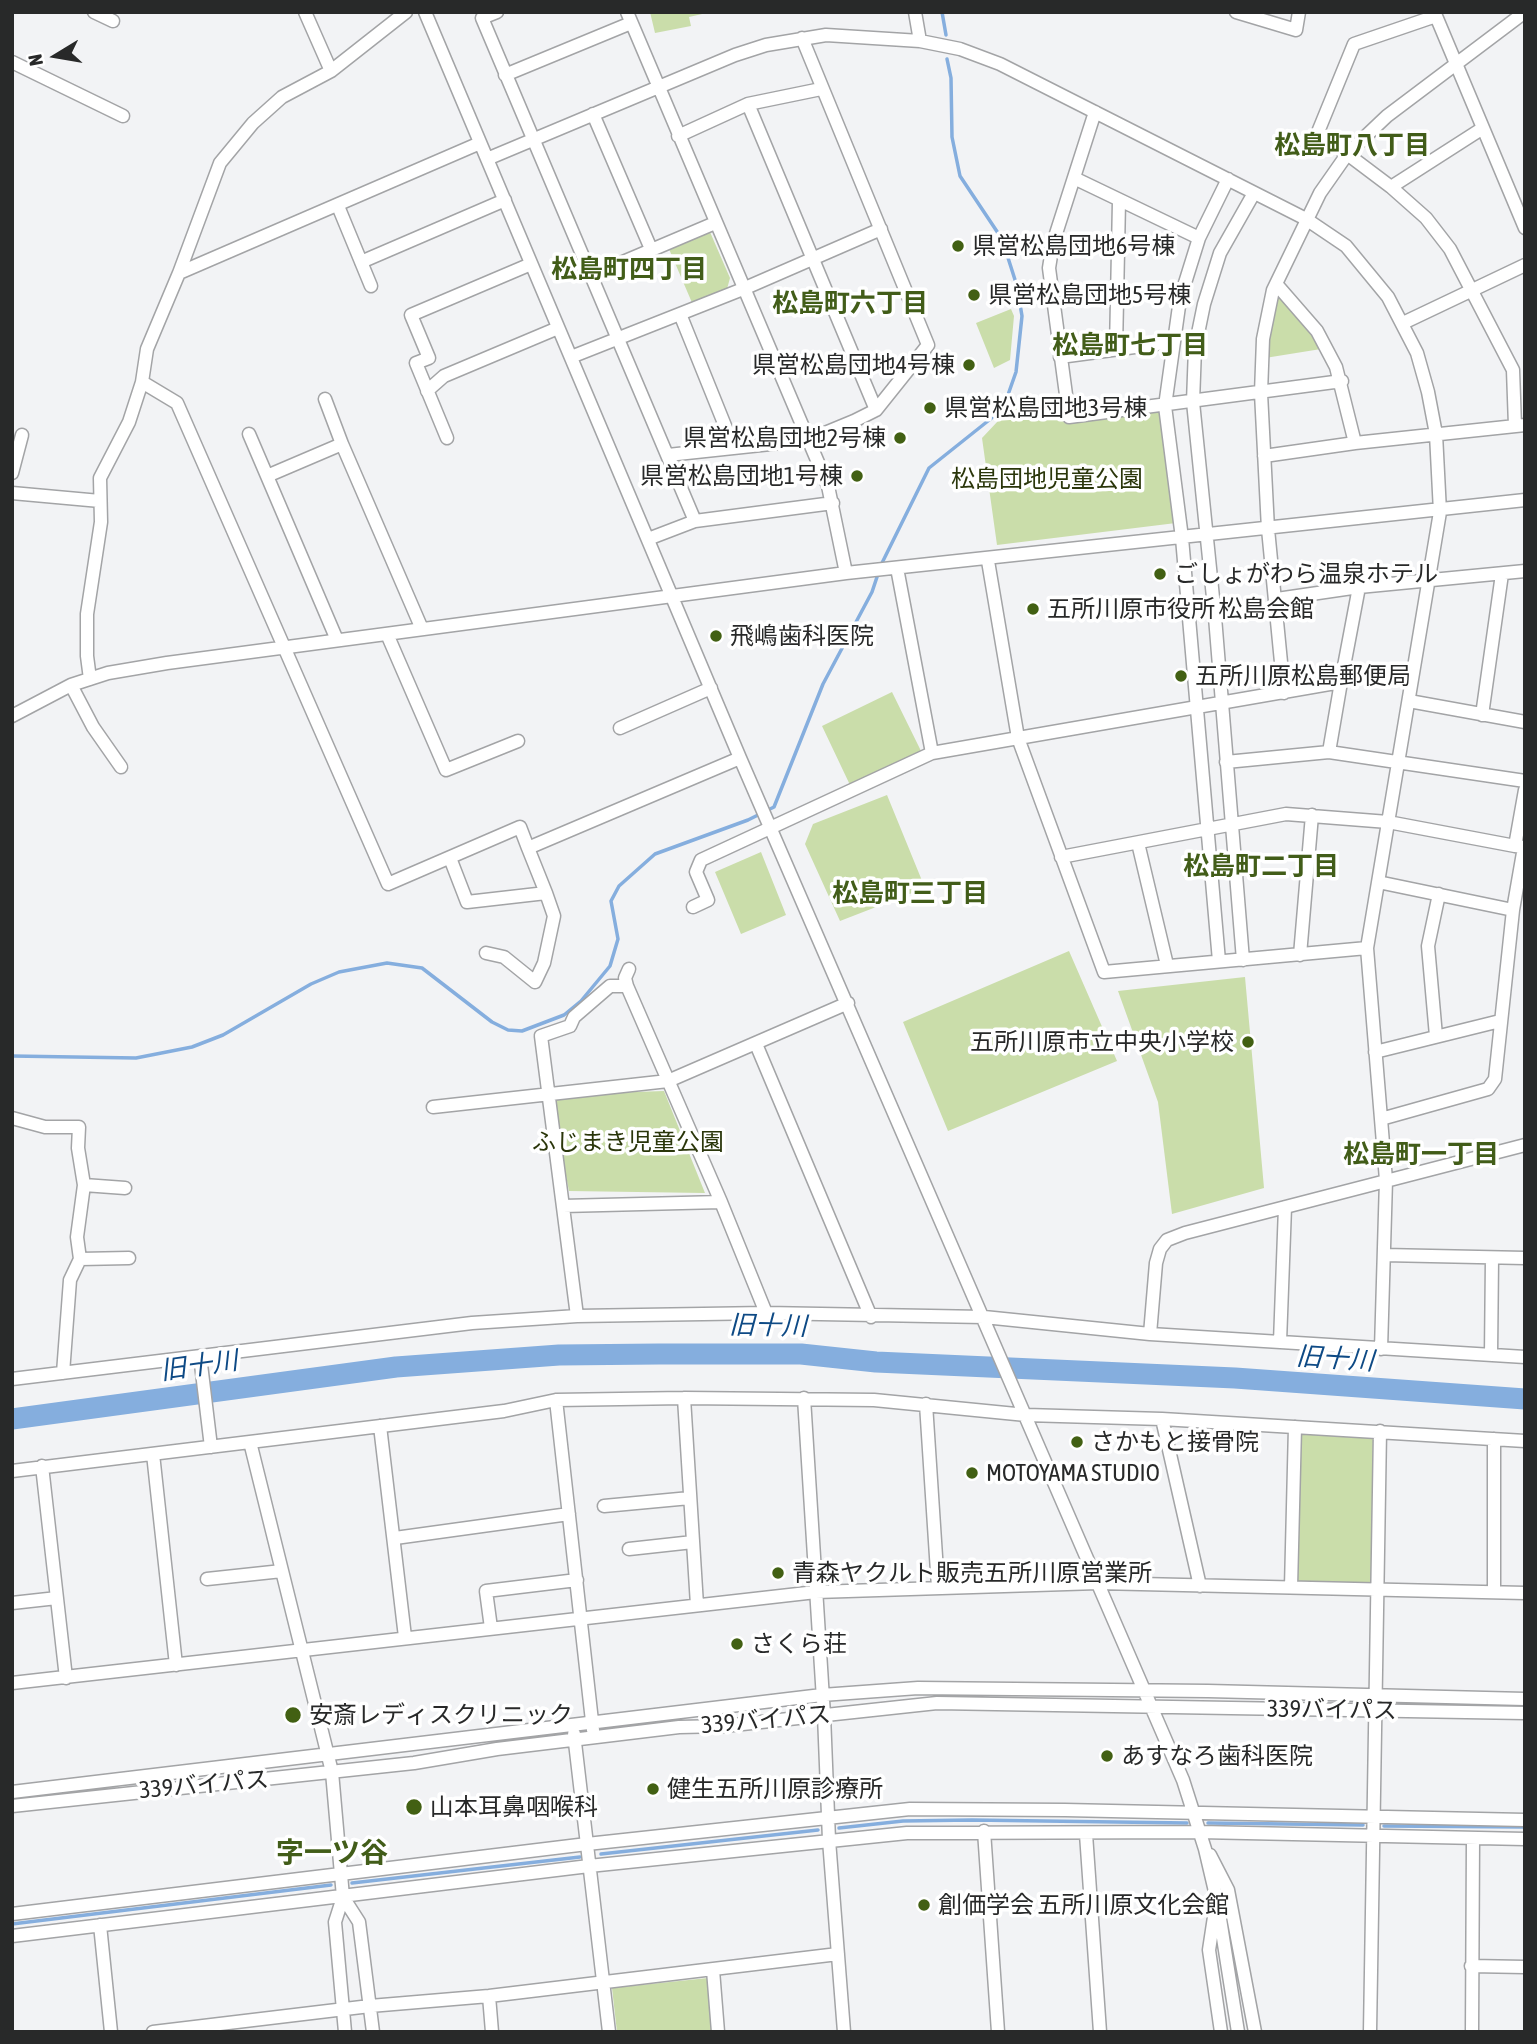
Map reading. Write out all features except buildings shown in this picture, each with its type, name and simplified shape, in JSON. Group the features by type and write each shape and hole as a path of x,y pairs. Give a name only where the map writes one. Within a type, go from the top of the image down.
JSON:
{"street":[{"path":"94,12 113,21"},
{"path":"305,12 331,71"},
{"path":"90,679 87,614 101,522 100,478 129,422 142,383 147,349 220,163 253,123 282,97 331,71 406,12"},
{"path":"425,12 740,758 1152,1707 1195,1815 1205,1849 1225,1940 1238,2032"},
{"path":"497,12 482,19 531,140 695,520"},
{"path":"915,12 920,41"},
{"path":"1236,12 1296,30 1299,12"},
{"path":"1284,693 1277,599 1268,529 1261,394 1263,339 1273,290 1306,219 1348,153 1387,116 1525,12"},
{"path":"1264,456 1520,425 1513,370 1450,249 1426,218 1391,187 1318,132 1354,44 1436,16 1525,228"},
{"path":"505,75 629,18 833,503 846,573"},
{"path":"487,159 735,55 802,38 853,35 920,41 960,49 1000,64 1306,219 1346,246 1388,297 1417,353 1436,434 1440,512 1367,948 1385,1180 1381,1349"},
{"path":"668,455 808,440 876,410 928,345 802,38"},
{"path":"12,62 123,116"},
{"path":"678,136 748,104 821,89"},
{"path":"748,104 876,410"},
{"path":"1095,112 1053,243 1049,268 1069,417 1261,394 1342,381"},
{"path":"593,114 651,249"},
{"path":"1391,187 1483,128"},
{"path":"179,273 480,143"},
{"path":"1074,178 1199,239"},
{"path":"1219,961 1194,707 1181,538 1165,406 1180,299 1199,239 1228,179"},
{"path":"1243,960 1193,402 1195,348 1204,304 1220,253 1254,192"},
{"path":"361,262 505,200"},
{"path":"1116,349 1119,201"},
{"path":"338,206 371,286"},
{"path":"590,276 715,223"},
{"path":"571,357 743,289 881,229"},
{"path":"447,438 416,363 429,358 411,315 531,264"},
{"path":"1403,323 1525,265"},
{"path":"1277,285 1317,331 1342,381 1354,443"},
{"path":"1180,299 1204,304"},
{"path":"680,314 734,448"},
{"path":"427,391 444,376 558,328"},
{"path":"1060,356 1172,342"},
{"path":"142,383 177,403 387,884 520,827 554,916 544,963 535,982 504,957 486,953"},
{"path":"325,399 422,629"},
{"path":"248,434 337,640"},
{"path":"12,473 22,436"},
{"path":"267,476 342,444"},
{"path":"12,493 100,501"},
{"path":"12,716 71,685 167,663 846,573 988,561 1206,535 1440,512 1525,500"},
{"path":"648,539 695,520 833,503"},
{"path":"988,561 1018,738 1104,972 1367,948"},
{"path":"894,569 932,753"},
{"path":"1277,599 1359,587 1525,571"},
{"path":"1482,715 1502,574"},
{"path":"1329,752 1359,587"},
{"path":"387,634 446,771 517,740"},
{"path":"693,907 709,900 696,872 701,860 771,825 932,753 1341,682"},
{"path":"71,685 93,727 121,767"},
{"path":"620,728 711,688"},
{"path":"1409,701 1525,722"},
{"path":"1226,762 1329,752 1525,781"},
{"path":"528,848 740,758"},
{"path":"1515,846 1525,790"},
{"path":"1060,857 1286,814 1388,822 1524,847 1513,910 1495,1079 1488,1089 1381,1119"},
{"path":"1300,955 1312,815"},
{"path":"1138,843 1167,965"},
{"path":"450,858 467,902 546,893"},
{"path":"1378,882 1513,910"},
{"path":"1436,1036 1428,946 1439,894"},
{"path":"629,969 625,978 627,986 766,1313"},
{"path":"577,1316 541,1036 570,1026 574,1017 610,986 627,986"},
{"path":"433,1107 668,1081 848,1003"},
{"path":"1375,1052 1500,1021"},
{"path":"756,1044 870,1317"},
{"path":"12,1118 45,1126 79,1127 84,1185 77,1237 79,1259 70,1280 62,1373"},
{"path":"1150,1334 1156,1263 1160,1249 1167,1240 1185,1233 1525,1145"},
{"path":"84,1185 125,1188"},
{"path":"563,1206 721,1202"},
{"path":"1280,1342 1284,1207"},
{"path":"1384,1255 1525,1258"},
{"path":"79,1259 129,1258"},
{"path":"1491,1355 1492,1258"},
{"path":"12,1379 200,1359 472,1323 577,1316 766,1313 986,1322 1525,1357"},
{"path":"200,1359 211,1447"},
{"path":"684,1398 697,1605"},
{"path":"804,1398 829,1840 844,2032"},
{"path":"12,1471 504,1411 556,1400 804,1398 926,1404 1026,1415 1162,1419 1525,1441"},
{"path":"556,1400 594,1731"},
{"path":"926,1404 938,1587"},
{"path":"1162,1419 1200,1586"},
{"path":"380,1426 405,1637"},
{"path":"1291,1587 1295,1427"},
{"path":"1370,2032 1380,1431"},
{"path":"1494,1439 1494,1591"},
{"path":"250,1442 332,1772 342,1897 335,1922 345,2032"},
{"path":"153,1454 176,1665"},
{"path":"42,1466 66,1678"},
{"path":"604,1506 690,1498"},
{"path":"395,1538 569,1514"},
{"path":"629,1549 693,1542"},
{"path":"207,1579 282,1571"},
{"path":"491,1628 486,1591 576,1580"},
{"path":"12,1683 816,1592 1098,1583 1525,1593"},
{"path":"12,1603 57,1598"},
{"path":"12,1792 328,1754 594,1731 822,1695 918,1688 1144,1691 1374,1703 1525,1699"},
{"name":"339バイパス","path":"594,1731 964,1702 1152,1707 1374,1703 1525,1713"},
{"path":"574,1733 609,2032"},
{"name":"339バイパス","path":"12,1806 332,1772 574,1733"},
{"path":"12,1914 587,1844 910,1810 981,1808 1195,1815 1525,1820"},
{"path":"984,1831 998,2032"},
{"path":"12,1936 589,1866 907,1833 1200,1832 1525,1839"},
{"path":"1086,1834 1100,2032"},
{"path":"1472,2032 1473,1839"},
{"path":"1205,1849 1216,1862 1228,1890 1255,2032"},
{"path":"342,1897 359,1922 373,2032"},
{"path":"1217,1900 1209,1950 1221,2032"},
{"path":"100,1925 111,2032"},
{"path":"153,2032 225,2028 343,2009 489,1996 838,1954"},
{"path":"1471,1966 1525,1968"},
{"path":"713,1970 718,2032"},
{"path":"489,1996 492,2032"}],"green space":[{"path":"650,12 711,12 689,17 691,26 655,33"},
{"path":"710,232 730,278 727,289 693,305 669,249"},
{"path":"1278,293 1303,323 1321,349 1265,358"},
{"path":"1011,309 1014,316 1010,360 994,368 976,323"},
{"name":"松島団地児童公園","path":"1061,398 1065,422 1161,411 1176,523 997,545 982,438 1014,404"},
{"path":"892,692 921,751 850,785 822,726"},
{"path":"887,795 925,888 840,921 805,844 813,824"},
{"path":"761,852 786,915 741,934 715,872"},
{"path":"1069,951 1117,1061 948,1131 903,1022"},
{"path":"1245,977 1264,1188 1172,1214 1158,1102 1118,991"},
{"name":"ふじまき児童公園","path":"664,1091 705,1193 569,1191 550,1095"},
{"path":"1299,1434 1373,1438 1371,1583 1297,1582"},
{"path":"708,1978 712,2032 617,2032 612,1988"}],"waterway":[{"path":"942,12 946,35"},
{"path":"880,567 929,468 1003,409 1016,372 1022,316 1017,286 1002,239 960,176 952,137 951,78 947,59"},
{"path":"12,1056 136,1058 192,1047 223,1035 311,984 339,972 387,963 422,968 492,1022 508,1030 522,1031 564,1015 581,1001 610,966 618,939 611,901 619,886 655,854 748,820 774,807 823,684 872,592 878,574"},
{"name":"旧十川","path":"12,1419 396,1367 559,1355 801,1354 876,1362 1235,1378 1525,1399"},
{"path":"839,1828 903,1821 972,1820 1187,1823"},
{"path":"1208,1823 1363,1825"},
{"path":"1384,1826 1525,1827"},
{"path":"601,1854 818,1830"},
{"path":"352,1883 580,1857"},
{"path":"12,1924 331,1885"}],"place":[{"name":"県営松島団地6号棟","path":"958,246"},
{"name":"県営松島団地5号棟","path":"974,295"},
{"name":"県営松島団地4号棟","path":"969,365"},
{"name":"県営松島団地3号棟","path":"930,408"},
{"name":"県営松島団地2号棟","path":"900,438"},
{"name":"県営松島団地1号棟","path":"857,476"},
{"name":"ごしょがわら温泉ホテル","path":"1160,574"},
{"name":"五所川原市役所 松島会館","path":"1033,609"},
{"name":"飛嶋歯科医院","path":"716,636"},
{"name":"五所川原松島郵便局","path":"1181,676"},
{"name":"五所川原市立中央小学校","path":"1248,1042"},
{"name":"さかもと接骨院","path":"1077,1442"},
{"name":"MOTOYAMA STUDIO","path":"972,1473"},
{"name":"青森ヤクルト販売五所川原営業所","path":"778,1573"},
{"name":"さくら荘","path":"737,1644"},
{"name":"安斎レディスクリニック","path":"293,1715"},
{"name":"あすなろ歯科医院","path":"1107,1756"},
{"name":"健生五所川原診療所","path":"653,1789"},
{"name":"山本耳鼻咽喉科","path":"414,1807"},
{"name":"創価学会 五所川原文化会館","path":"924,1905"}],"district":[{"name":"松島町八丁目","path":"1352,146"},
{"name":"松島町四丁目","path":"629,270"},
{"name":"松島町六丁目","path":"850,304"},
{"name":"松島町七丁目","path":"1130,346"},
{"name":"松島町二丁目","path":"1261,867"},
{"name":"松島町三丁目","path":"910,894"},
{"name":"松島町一丁目","path":"1421,1155"},
{"name":"字一ツ谷","path":"332,1853"}]}
